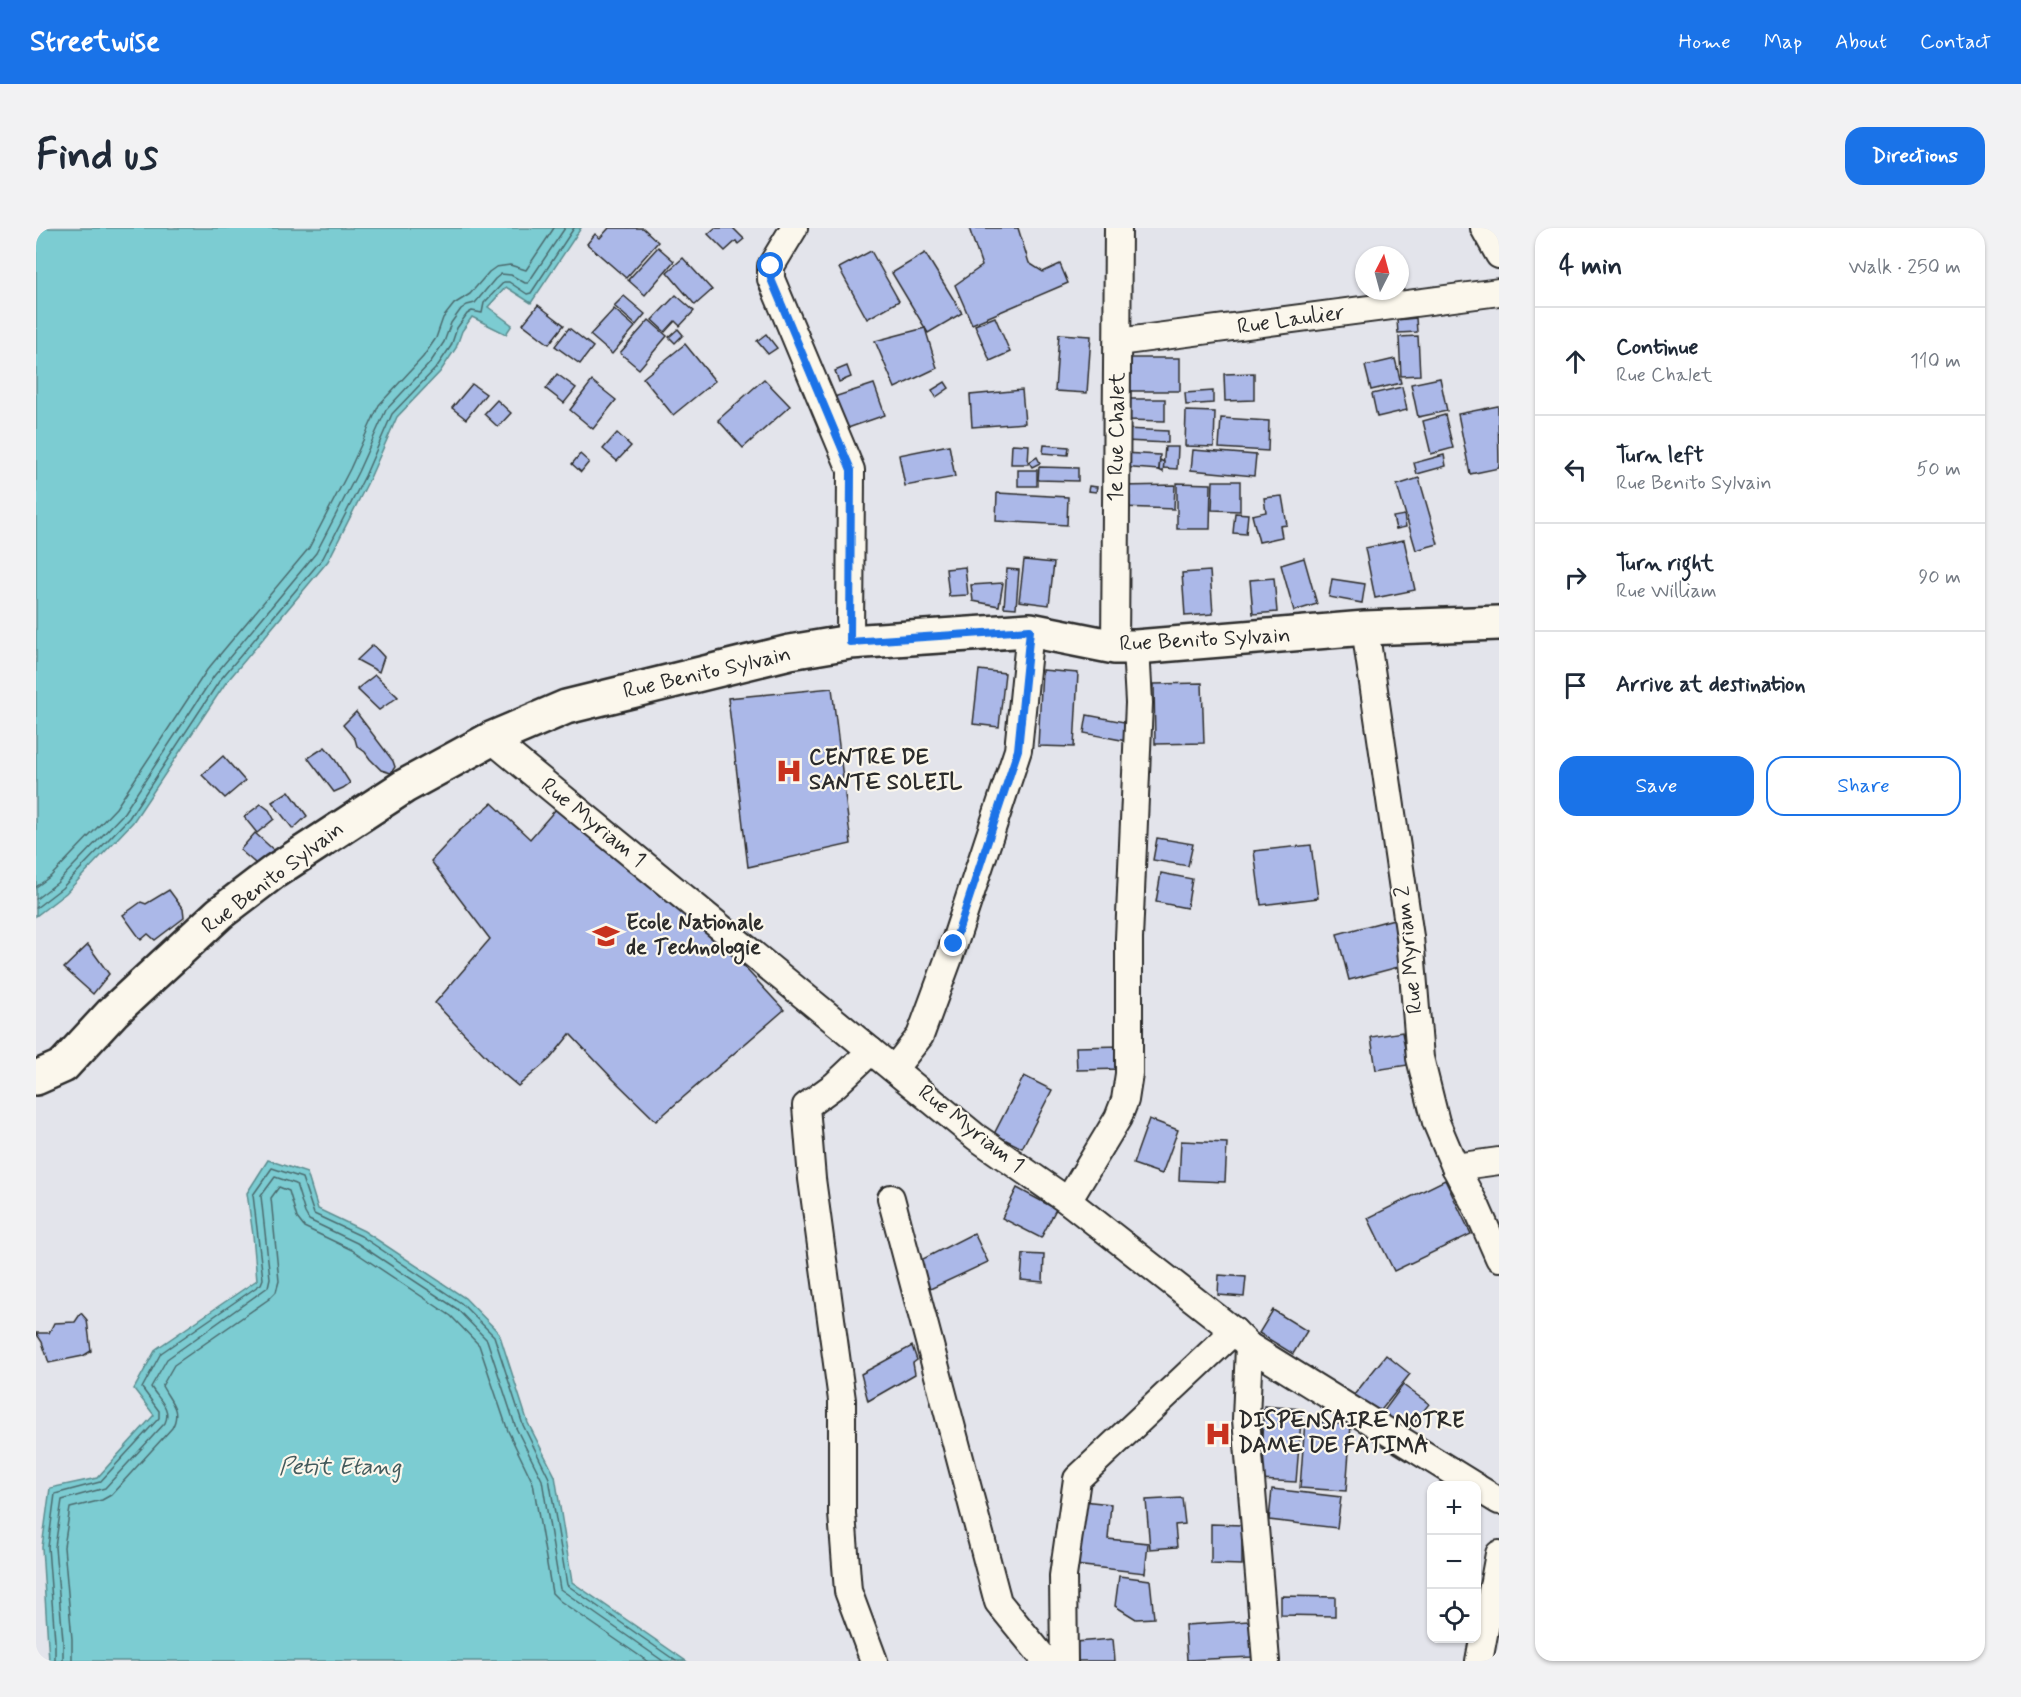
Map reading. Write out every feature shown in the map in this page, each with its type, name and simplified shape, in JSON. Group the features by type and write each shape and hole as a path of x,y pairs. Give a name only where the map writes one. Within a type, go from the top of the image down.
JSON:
{"main road":[{"name":"Rue Benito Sylvain","path":"36,1078 63,1066 113,1012 138,989 220,914 275,871 405,786 491,739 566,707 790,652 850,642 1030,630 1126,647 1365,628 1499,623"}],"street":[{"path":"794,228 771,266 771,279 851,470 850,642"},
{"name":"1e Rue Chalet","path":"1068,1201 1118,1118 1125,1100 1129,1074 1130,939 1139,704 1126,647 1118,342 1118,228"},
{"path":"1484,228 1499,255"},
{"name":"Rue Laulier","path":"1118,342 1499,292"},
{"name":"Rue Myriam 2","path":"1365,628 1410,937 1420,1058 1436,1122 1499,1258"},
{"path":"894,1069 920,1036 954,944 1018,750 1030,630"},
{"name":"Rue Myriam 1","path":"491,739 976,1137 1068,1201 1242,1338 1468,1481"},
{"path":"871,1051 835,1085 806,1106 812,1179 842,1400 842,1514 848,1591 874,1661"},
{"path":"1455,1167 1499,1161"},
{"path":"891,1198 998,1602 1046,1661"},
{"path":"1064,1661 1063,1576 1077,1479 1242,1338"},
{"path":"1242,1338 1246,1419 1266,1661"},
{"name":"Rue Myriam 1","path":"1481,1489 1499,1501"},
{"path":"1479,1661 1499,1554"}],"water":[{"path":"36,228 581,228 531,303 506,287 488,307 512,325 506,334 472,317 440,372 397,417 370,478 328,561 225,684 133,822 66,893 36,916"},
{"name":"Petit Etang","path":"268,1160 307,1173 318,1209 364,1231 465,1298 499,1333 528,1423 555,1476 572,1582 686,1661 49,1661 42,1547 50,1488 97,1478 154,1415 134,1389 156,1349 257,1280 247,1193"}],"building":[{"path":"609,228 643,228 658,242 626,278 587,244 595,234 600,238"},
{"path":"715,228 733,228 744,239 738,244 736,241 725,251 708,234"},
{"path":"969,228 1018,228 1029,263 1043,272 1060,264 1068,283 972,324 955,285 982,266"},
{"path":"658,247 674,261 645,295 628,280"},
{"path":"871,251 899,301 867,319 839,268"},
{"path":"925,253 962,313 928,333 892,273"},
{"path":"683,258 712,290 695,305 667,272"},
{"path":"676,295 694,311 680,326 675,321 665,332 652,320"},
{"path":"624,296 645,314 636,325 614,306"},
{"path":"538,305 564,325 549,344 523,324"},
{"path":"614,309 635,327 612,354 590,335"},
{"path":"995,317 1010,352 990,361 975,325"},
{"path":"1416,318 1417,332 1398,333 1397,320"},
{"path":"649,320 667,336 639,369 620,353"},
{"path":"569,328 593,347 580,364 555,346"},
{"path":"925,328 937,368 895,388 875,341"},
{"path":"678,329 683,335 675,343 669,337"},
{"path":"766,334 777,348 768,354 757,341"},
{"path":"1059,334 1091,336 1087,393 1055,391"},
{"path":"1418,336 1420,375 1401,376 1399,337"},
{"path":"685,344 715,381 673,415 643,378"},
{"path":"1122,358 1180,358 1180,391 1128,391"},
{"path":"1395,359 1401,383 1371,390 1365,366"},
{"path":"847,366 851,377 839,382 835,371"},
{"path":"1254,373 1254,400 1225,401 1224,374"},
{"path":"557,374 576,388 564,403 546,389"},
{"path":"1440,378 1447,411 1418,417 1411,384"},
{"path":"764,379 790,406 743,448 718,420"},
{"path":"592,381 616,400 593,429 570,410"},
{"path":"945,382 949,388 936,397 932,390"},
{"path":"472,384 486,394 466,419 452,408"},
{"path":"874,384 885,415 845,429 834,397"},
{"path":"1402,387 1407,410 1377,417 1372,394"},
{"path":"1022,390 1025,423 972,427 970,395"},
{"path":"1213,391 1213,403 1186,405 1185,393"},
{"path":"1125,399 1165,399 1165,421 1125,420"},
{"path":"497,400 511,413 498,427 484,414"},
{"path":"1498,406 1499,468 1470,474 1458,414"},
{"path":"1186,411 1215,412 1214,447 1185,446"},
{"path":"1445,415 1453,448 1431,454 1423,421"},
{"path":"1221,418 1269,421 1268,451 1219,448"},
{"path":"1125,429 1168,431 1168,443 1125,441"},
{"path":"617,433 631,446 617,461 603,449"},
{"path":"1012,444 1029,445 1028,464 1011,464"},
{"path":"949,445 955,477 905,486 899,455"},
{"path":"1044,445 1069,447 1068,455 1043,453"},
{"path":"1165,447 1178,447 1177,469 1163,468"},
{"path":"1193,450 1256,455 1254,476 1191,470"},
{"path":"1122,453 1160,455 1159,470 1121,467"},
{"path":"580,454 589,462 581,472 572,464"},
{"path":"1444,455 1446,466 1417,474 1414,463"},
{"path":"1037,457 1040,463 1032,467 1029,462"},
{"path":"1160,460 1164,462 1163,472 1159,470"},
{"path":"1039,467 1078,468 1078,481 1038,480"},
{"path":"1018,470 1037,470 1037,486 1018,486"},
{"path":"1419,478 1438,544 1416,550 1397,485"},
{"path":"1213,481 1240,481 1240,511 1212,510"},
{"path":"1177,483 1211,484 1210,529 1177,529"},
{"path":"1175,485 1174,509 1122,507 1121,486"},
{"path":"1089,486 1097,487 1096,492 1088,491"},
{"path":"997,493 1068,497 1067,525 996,521"},
{"path":"1282,496 1287,525 1280,526 1282,537 1259,542 1252,515 1266,512 1264,498"},
{"path":"1235,513 1248,514 1246,534 1233,533"},
{"path":"1404,515 1406,527 1396,529 1393,517"},
{"path":"1404,540 1415,590 1375,598 1365,548"},
{"path":"1304,558 1317,604 1294,611 1281,565"},
{"path":"1024,560 1054,563 1049,605 1019,601"},
{"path":"965,567 968,595 949,596 946,569"},
{"path":"1007,569 1019,570 1016,608 1004,607"},
{"path":"1210,571 1213,614 1185,616 1182,573"},
{"path":"1274,578 1277,612 1253,614 1250,580"},
{"path":"1332,579 1365,584 1362,603 1329,597"},
{"path":"1003,583 999,606 973,601 971,585"},
{"path":"373,645 384,657 379,672 357,660"},
{"path":"979,670 1005,673 999,727 973,724"},
{"path":"1042,670 1078,673 1074,747 1038,746"},
{"path":"375,675 398,697 379,710 357,689"},
{"path":"1202,683 1204,743 1155,744 1154,684"},
{"name":"CENTRE DE SANTE SOLEIL","path":"832,688 851,844 748,867 728,698"},
{"path":"356,712 393,761 395,767 391,773 381,770 357,746 355,739 343,725"},
{"path":"1087,715 1135,724 1132,742 1084,733"},
{"path":"325,747 350,783 334,792 308,758"},
{"path":"223,756 245,781 225,798 202,775"},
{"path":"289,791 307,816 293,829 272,802"},
{"path":"492,803 530,839 556,809 587,828 675,900 735,957 784,1010 656,1121 570,1034 550,1059 518,1086 499,1070 435,1003 490,939 431,861 458,832"},
{"path":"261,804 269,810 274,819 257,833 244,817"},
{"path":"255,833 277,853 262,869 240,850"},
{"path":"1157,838 1193,844 1188,866 1153,860"},
{"path":"1311,845 1318,898 1261,905 1254,851"},
{"path":"1161,873 1192,879 1187,908 1156,902"},
{"path":"169,890 183,909 184,918 155,940 148,934 141,940 123,915 141,902 146,904"},
{"path":"1394,919 1406,965 1349,980 1337,934"},
{"path":"88,945 109,974 93,994 64,968"},
{"path":"1402,1032 1408,1065 1376,1070 1371,1037"},
{"path":"1122,1046 1123,1069 1077,1070 1076,1047"},
{"path":"1024,1076 1052,1090 1022,1148 994,1134"},
{"path":"1149,1119 1178,1130 1162,1174 1133,1164"},
{"path":"1181,1141 1227,1143 1225,1182 1179,1180"},
{"path":"1445,1180 1471,1234 1394,1271 1368,1218"},
{"path":"1017,1188 1056,1209 1041,1238 1002,1218"},
{"path":"974,1233 988,1262 928,1290 917,1262"},
{"path":"1023,1254 1044,1255 1043,1282 1021,1280"},
{"path":"1219,1275 1246,1277 1244,1297 1218,1295"},
{"path":"1273,1310 1307,1331 1293,1354 1259,1333"},
{"path":"81,1313 87,1320 91,1351 83,1356 49,1363 42,1342 36,1333 49,1333 54,1323 75,1322"},
{"path":"912,1346 917,1360 913,1363 915,1374 868,1401 861,1374"},
{"path":"1386,1355 1410,1374 1374,1419 1350,1400"},
{"path":"1403,1385 1429,1404 1403,1437 1378,1419"},
{"path":"1264,1406 1302,1409 1296,1482 1259,1480"},
{"path":"1305,1421 1351,1425 1346,1491 1300,1488"},
{"path":"1272,1489 1341,1497 1337,1528 1269,1520"},
{"path":"1182,1498 1185,1524 1175,1525 1177,1547 1150,1549 1146,1500"},
{"path":"1082,1501 1111,1504 1108,1539 1148,1543 1145,1573 1075,1565"},
{"path":"1211,1524 1242,1525 1242,1565 1211,1564"},
{"path":"1119,1576 1150,1580 1154,1618 1136,1619 1115,1606"},
{"path":"1281,1596 1335,1597 1335,1616 1281,1615"},
{"path":"1249,1621 1252,1657 1187,1660 1185,1625"},
{"path":"1113,1639 1115,1661 1077,1661 1075,1642"}],"place":[{"name":"CENTRE DE SANTE SOLEIL","path":"789,771"},
{"name":"Ecole Nationale de Technologie","path":"606,936"},
{"name":"DISPENSAIRE NOTRE DAME DE FATIMA","path":"1218,1434"}],"route":[{"path":"771,266 771,279 851,470 850,642 1030,630 1018,750 954,944"}]}
